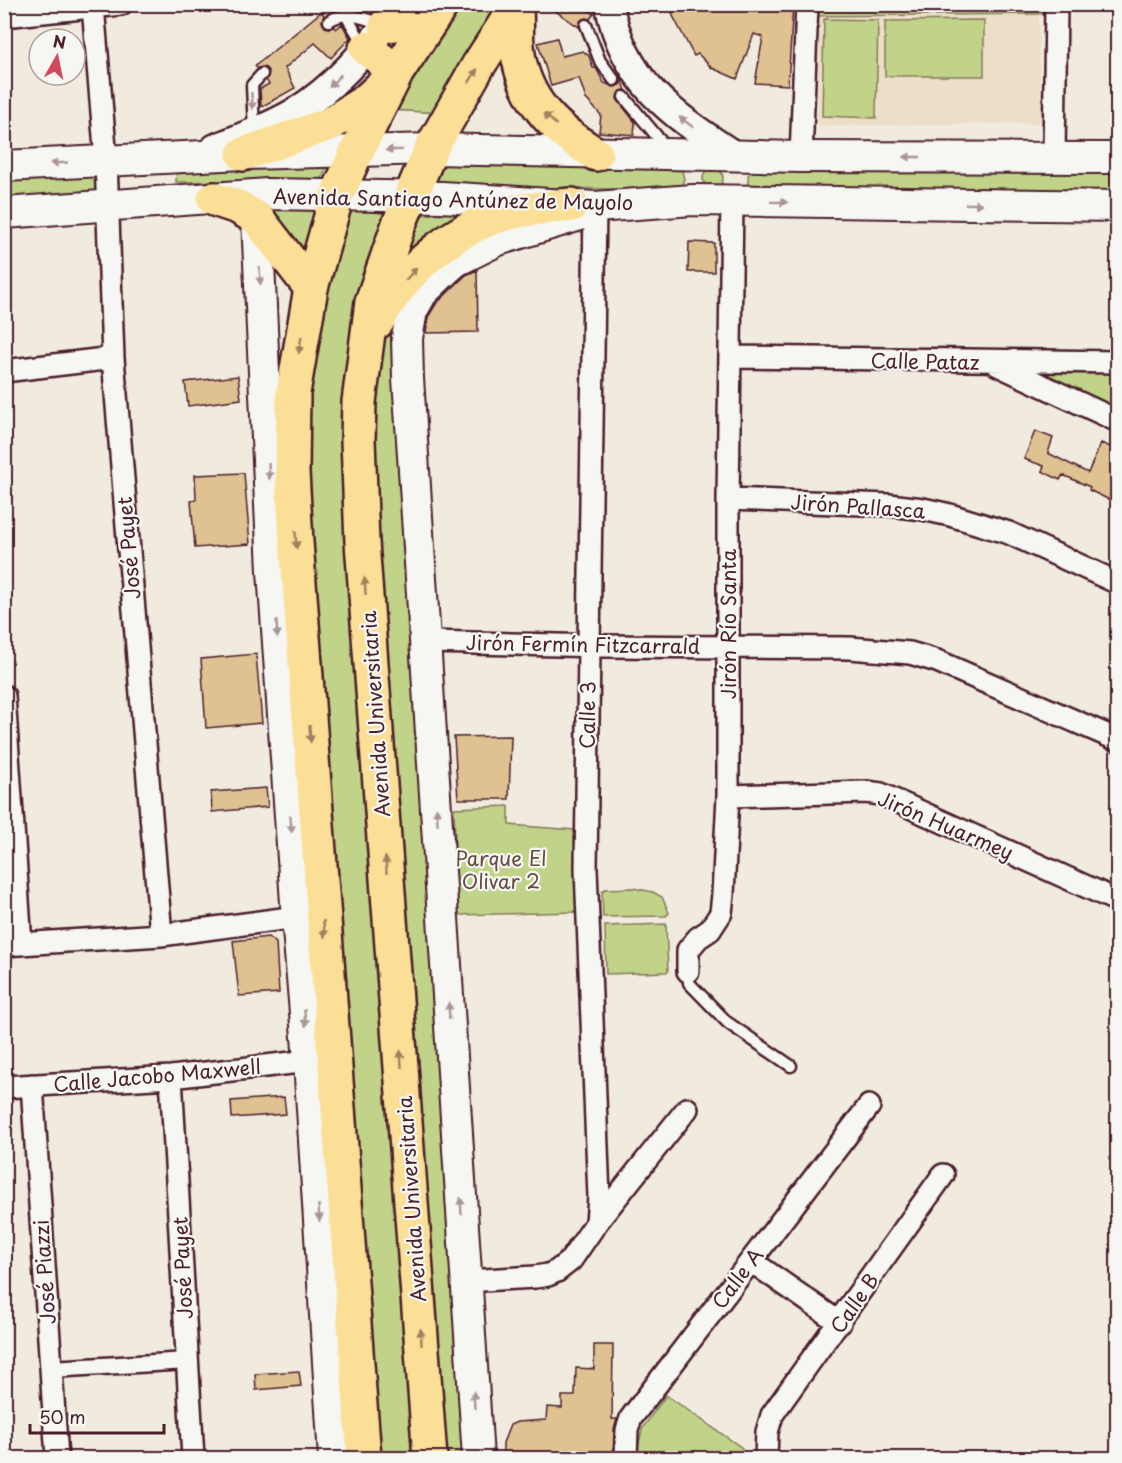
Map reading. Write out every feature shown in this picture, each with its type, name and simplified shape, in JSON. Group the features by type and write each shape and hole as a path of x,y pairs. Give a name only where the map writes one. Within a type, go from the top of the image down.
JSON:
{"main road":[{"path":"397,72 384,26 411,22 431,4"},
{"path":"287,589 293,403 311,288 337,195 357,151 397,72 442,4"},
{"path":"517,6 517,45 523,76 530,94 544,114 577,143 596,154"},
{"name":"Avenida Universitaria","path":"430,1458 362,542 358,440 360,402 372,302 410,197 431,149 478,66 517,6"},
{"path":"4,166 196,156 330,124 366,101 397,72"},
{"path":"249,143 357,151 431,149 801,157 1118,158"},
{"path":"681,154 693,200"},
{"path":"732,201 735,155"},
{"path":"151,158 147,180 153,202"},
{"name":"Avenida Santiago Antúnez de Mayolo","path":"4,213 267,194 410,197 584,206 693,200 1118,206"},
{"path":"214,199 238,207 257,218 311,288"},
{"path":"367,339 397,289 418,266 461,232 517,211 584,206"},
{"path":"478,1458 407,338 412,311 422,293 456,261 498,240 577,216 584,206"},
{"path":"257,218 300,773 364,1458"},
{"path":"300,773 297,918 309,1061 334,1458"}],"street":[{"path":"4,16 121,4"},
{"path":"609,4 623,51 639,77 662,103 735,155"},
{"path":"801,157 807,4"},
{"path":"1054,157 1056,4"},
{"name":"José Payet","path":"93,6 106,160 112,358 161,935"},
{"path":"249,143 327,90 384,26"},
{"name":"Jirón Río Santa","path":"688,971 688,950 698,938 710,930 721,913 728,796 728,499 732,357 732,201"},
{"name":"Calle 3","path":"584,206 588,645 586,869 597,1222"},
{"name":"Calle Pataz","path":"732,357 1118,363"},
{"path":"4,371 112,358"},
{"path":"992,362 1118,421"},
{"name":"Jirón Pallasca","path":"728,499 889,505 923,509 1009,533 1118,583"},
{"name":"Jirón Fermín Fitzcarrald","path":"426,642 849,648 910,653 937,661 1118,740"},
{"path":"4,696 13,945 161,935 297,918"},
{"name":"Jirón Huarmey","path":"728,796 866,792 881,794 1118,901"},
{"name":"Calle Jacobo Maxwell","path":"4,1087 171,1077 309,1061"},
{"name":"José Payet","path":"171,1077 193,1458"},
{"name":"José Piazzi","path":"32,1085 57,1458"},
{"name":"Calle A","path":"626,1458 627,1430 631,1418 869,1106"},
{"path":"466,1281 548,1275 571,1260 597,1222 687,1109"},
{"name":"Calle B","path":"766,1458 767,1432 772,1415 840,1323 943,1175"},
{"path":"751,1261 840,1323"},
{"path":"51,1369 188,1360"}],"lane":[{"path":"329,21 345,14 384,26"},
{"path":"345,14 384,26"},
{"path":"586,25 600,61 614,80"},
{"path":"249,143 252,85 262,75"},
{"path":"624,97 660,140 681,154"},
{"path":"688,971 689,983 729,1023 791,1066"}],"shaded area":[{"path":"1039,15 1041,123 817,126 819,18"}],"green space":[{"path":"452,5 506,5 441,113 388,110"},
{"path":"817,5 1046,5 1046,14 815,16"},
{"path":"824,19 878,20 876,118 822,116"},
{"path":"984,20 984,76 885,76 885,21"},
{"path":"435,161 677,166 682,170 684,179 680,190 424,186"},
{"path":"328,165 321,180 176,182 177,167"},
{"path":"713,168 720,171 723,178 720,185 713,188 706,185 703,178 706,171"},
{"path":"98,169 98,196 5,203 5,175"},
{"path":"756,169 1118,173 1117,194 754,191 748,184 748,175"},
{"path":"323,202 305,260 266,205"},
{"path":"342,208 388,214 359,323 421,1458 375,1458 301,399"},
{"path":"499,211 389,283 414,215"},
{"path":"419,288 465,1458 442,1458 420,1160 421,1086 371,471 374,367 388,317"},
{"path":"1052,370 1117,370 1117,415 1043,375"},
{"name":"Parque El Olivar 2","path":"509,806 509,825 575,830 576,912 457,915 454,808"},
{"path":"633,888 653,892 662,897 669,913 666,916 603,917 602,892 605,889"},
{"path":"666,924 668,972 606,974 605,926"},
{"path":"666,1395 742,1448 742,1457 636,1458 642,1429"}],"building":[{"path":"545,4 580,4 594,14 590,19 581,20 579,27"},
{"path":"671,4 793,4 788,85 755,83 763,37 754,34 737,79 712,68 698,54 694,56 673,16"},
{"path":"321,12 324,15 322,21 325,27 336,29 342,24 350,38 331,58 315,43 285,68 295,88 261,107 260,89 269,84 266,80 269,72 264,67 255,66"},
{"path":"557,38 562,56 583,51 589,56 593,68 596,68 604,83 615,87 621,84 621,78 626,90 619,92 617,99 635,122 634,135 599,132 601,115 586,99 579,78 551,86 538,43"},
{"path":"689,242 714,243 714,272 688,272"},
{"path":"477,270 478,332 426,333 428,317 436,304 466,275"},
{"path":"238,376 241,399 188,406 185,382"},
{"path":"1035,431 1053,438 1048,453 1088,473 1101,443 1118,450 1118,504 1089,490 1090,487 1063,475 1060,480 1042,471 1044,466 1024,459"},
{"path":"244,473 250,544 195,548 191,501 196,500 195,475"},
{"path":"256,654 262,723 206,728 201,659"},
{"path":"511,736 509,799 458,799 454,737"},
{"path":"266,788 268,807 212,812 211,792"},
{"path":"268,937 276,943 279,993 239,996 233,941"},
{"path":"284,1097 286,1114 232,1118 231,1101"},
{"path":"594,1345 613,1345 612,1419 617,1419 614,1430 613,1458 503,1458 503,1443 510,1425 517,1422 546,1420 547,1407 562,1408 562,1396 575,1396 576,1368 594,1369"},
{"path":"299,1371 301,1386 256,1390 255,1374"}]}
